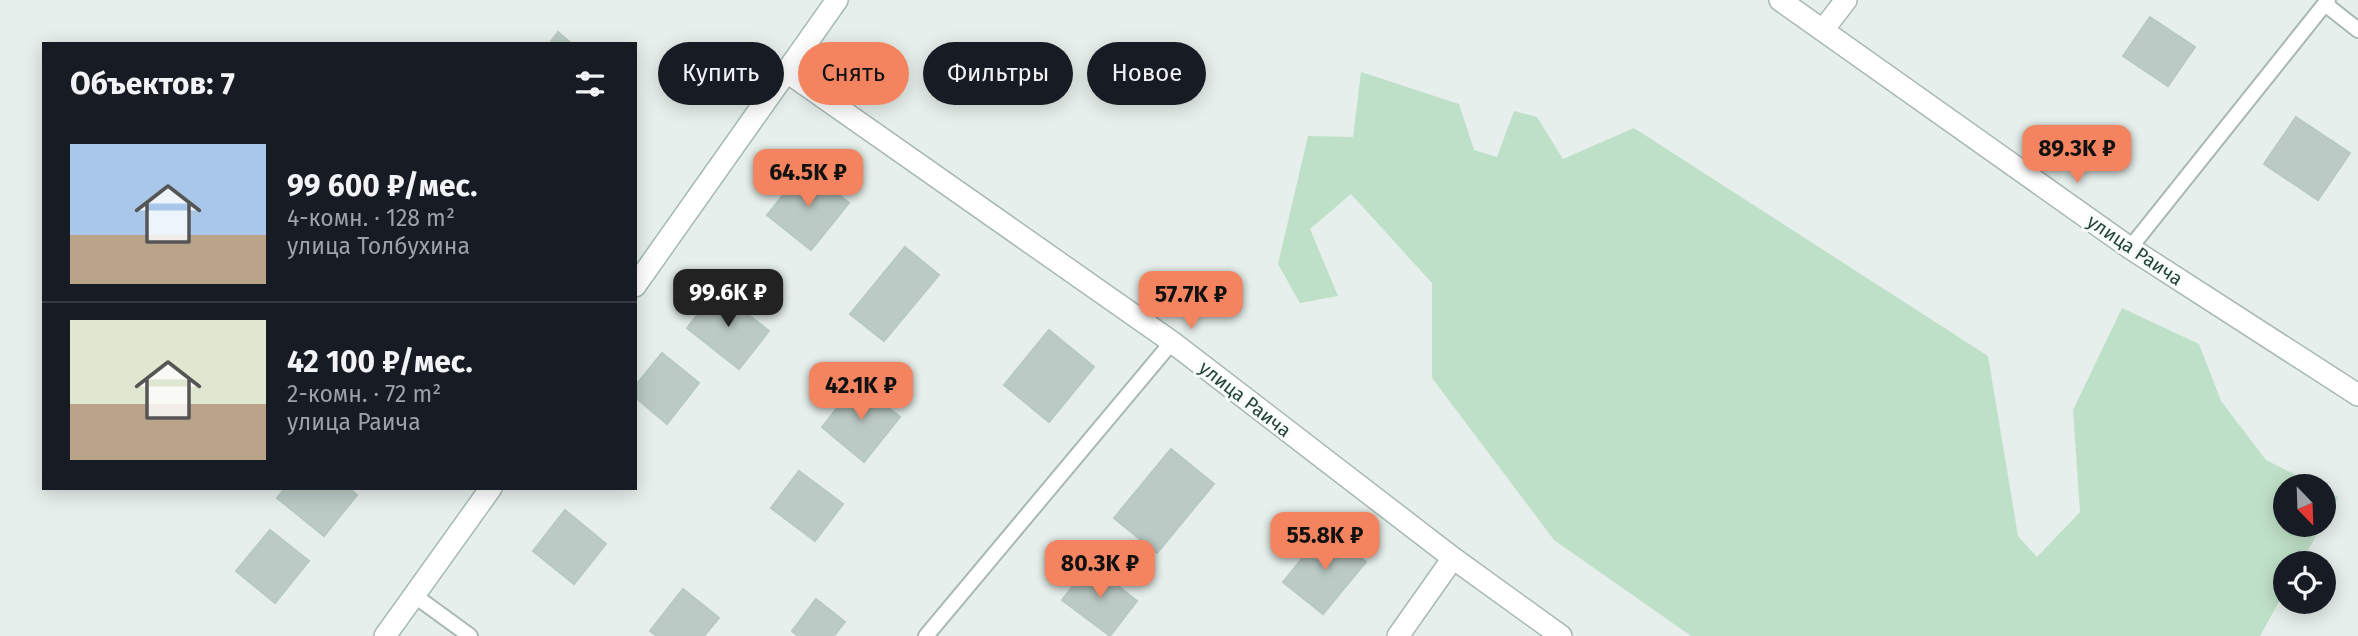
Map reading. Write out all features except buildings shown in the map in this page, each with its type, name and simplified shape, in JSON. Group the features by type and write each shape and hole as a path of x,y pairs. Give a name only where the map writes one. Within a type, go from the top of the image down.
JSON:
{"street":[{"path":"637,283 837,0"},
{"name":"улица Раича","path":"1780,0 2130,248 2358,395"},
{"path":"1823,30 1846,0"},
{"name":"улица Раича","path":"788,72 1171,342 1452,558 1561,636"},
{"path":"385,636 490,490"},
{"path":"1398,636 1452,558"}],"lane":[{"path":"2130,248 2327,2 2358,30"},
{"path":"926,636 1171,342"},
{"path":"415,596 470,636"}],"green space":[{"path":"1361,72 1459,104 1474,150 1497,157 1514,111 1537,117 1563,159 1634,128 1988,356 2018,536 2037,557 2080,512 2073,410 2122,308 2199,344 2221,401 2266,460 2294,474 2273,474 2273,537 2315,537 2308,551 2273,551 2273,613 2260,636 1691,636 1554,540 1432,378 1432,283 1351,194 1310,229 1338,296 1300,303 1278,264 1308,136 1353,137"}]}
